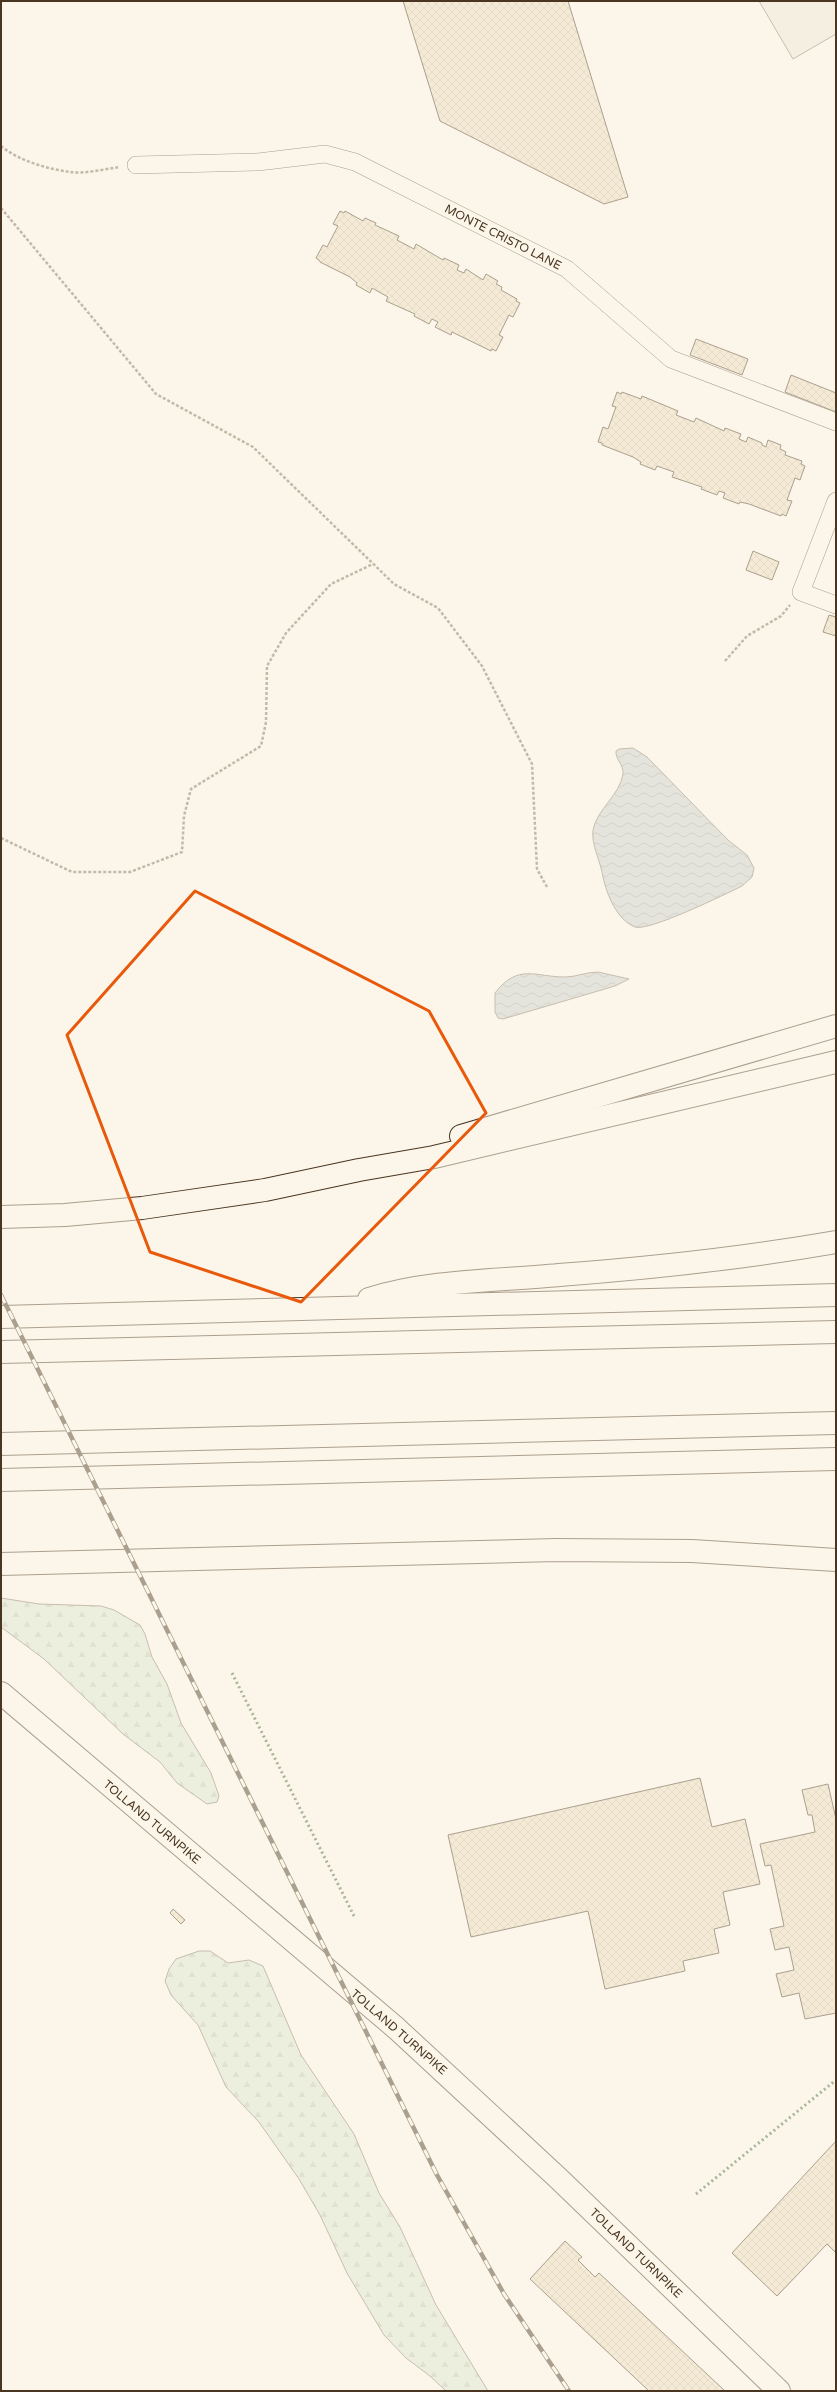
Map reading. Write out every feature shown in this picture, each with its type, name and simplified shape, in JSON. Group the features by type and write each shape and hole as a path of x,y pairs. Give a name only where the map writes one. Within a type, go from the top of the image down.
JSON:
{"main road":[{"path":"359,1170 437,1143 836,1026"},
{"path":"1,1217 96,1212 179,1203 265,1190 359,1170 434,1157 836,1062"},
{"path":"340,1308 394,1292 435,1285 671,1265 759,1254 836,1242"},
{"path":"1,1316 836,1295"},
{"path":"1,1352 836,1332"},
{"path":"1,1444 836,1423"},
{"path":"1,1480 836,1459"},
{"path":"1,1564 571,1550 692,1551 836,1560"},
{"name":"TOLLAND TURNPIKE","path":"1,1693 396,2028 552,2172 779,2391"}],"street":[{"name":"MONTE CRISTO LANE","path":"136,165 258,162 325,154 355,162 567,269 671,359 836,422"},
{"path":"836,501 801,592 836,605"}],"path":[{"path":"1,146 8,152 33,163 71,172 136,165"},
{"path":"1,208 156,394 253,447 394,584 438,608 482,666 532,764 537,869 546,888"},
{"path":"1,838 72,872 130,872 182,852 184,816 191,789 261,746 266,722 267,666 286,634 331,584 373,564"},
{"path":"725,661 747,636 781,616 801,592"}],"highlighted area":[{"path":"195,891 429,1011 486,1113 301,1302 150,1252 67,1035"}],"green space":[{"path":"1,1598 39,1604 101,1606 114,1610 140,1625 145,1634 152,1657 167,1684 181,1723 211,1773 219,1796 217,1802 207,1804 177,1783 160,1762 123,1734 44,1659 1,1627"},
{"path":"199,1951 210,1951 228,1963 249,1960 263,1966 301,2055 354,2134 379,2193 400,2227 436,2305 488,2391 446,2391 430,2376 406,2358 384,2335 347,2273 320,2215 299,2179 259,2122 226,2087 198,2025 171,1995 165,1981 169,1969 176,1959"}],"shaded area":[{"path":"759,1 836,1 836,34 793,59"}],"water":[{"path":"633,748 647,757 728,840 747,855 754,868 752,877 742,886 687,911 655,924 643,927 635,927 629,924 618,913 610,899 593,842 595,822 618,789 621,782 623,771 616,751 619,749"},
{"path":"598,972 629,979 615,986 503,1019 498,1018 495,1012 495,993 511,978 527,974 565,977"}],"building":[{"path":"403,1 568,1 628,197 604,204 440,121"},
{"path":"340,211 344,213 345,211 363,221 365,218 376,223 375,225 399,236 397,240 414,249 416,244 443,260 444,258 459,265 457,270 464,273 466,269 483,280 486,274 498,281 496,284 502,287 501,290 517,299 516,301 520,303 513,317 509,315 499,335 503,337 496,351 492,349 491,351 452,332 451,335 435,327 438,322 432,319 429,324 414,316 415,314 386,301 388,297 372,288 370,293 356,285 357,283 350,277 320,262 316,258 323,245 327,247 338,226 333,224"},
{"path":"696,339 748,359 742,375 690,355"},
{"path":"791,375 836,393 836,412 785,392"},
{"path":"617,392 621,394 622,392 641,399 642,396 678,411 676,415 694,422 696,418 724,431 725,428 741,434 739,439 746,442 748,437 762,443 762,445 766,447 768,440 781,445 780,449 786,452 785,455 802,461 801,464 805,466 800,480 795,478 787,500 792,501 786,516 782,514 781,516 749,504 740,502 739,504 723,498 725,493 719,491 717,495 701,489 702,487 672,477 674,472 657,466 655,470 640,464 641,462 633,457 602,445 602,443 598,442 603,427 608,429 616,407 612,406"},
{"path":"753,551 779,562 772,580 746,570"},
{"path":"829,615 836,617 836,636 823,632"},
{"path":"700,1778 712,1827 745,1819 760,1884 723,1892 730,1925 714,1929 719,1953 683,1961 685,1971 605,1989 588,1911 471,1937 448,1835"},
{"path":"828,1784 836,1819 836,2013 805,2019 799,1993 782,1997 776,1974 794,1970 789,1947 775,1950 770,1929 784,1926 771,1865 765,1866 760,1844 815,1832 812,1815 808,1815 802,1790"},
{"path":"173,1909 185,1920 181,1924 170,1913"},
{"path":"836,2141 836,2253 827,2244 777,2296 732,2253"},
{"path":"565,2241 582,2257 578,2260 595,2277 599,2273 725,2391 649,2391 530,2279"}],"railway":[{"path":"1,1295 437,2175 504,2294 569,2391"}],"hedge":[{"path":"232,1673 354,1916"},
{"path":"696,2194 836,2080"}]}
